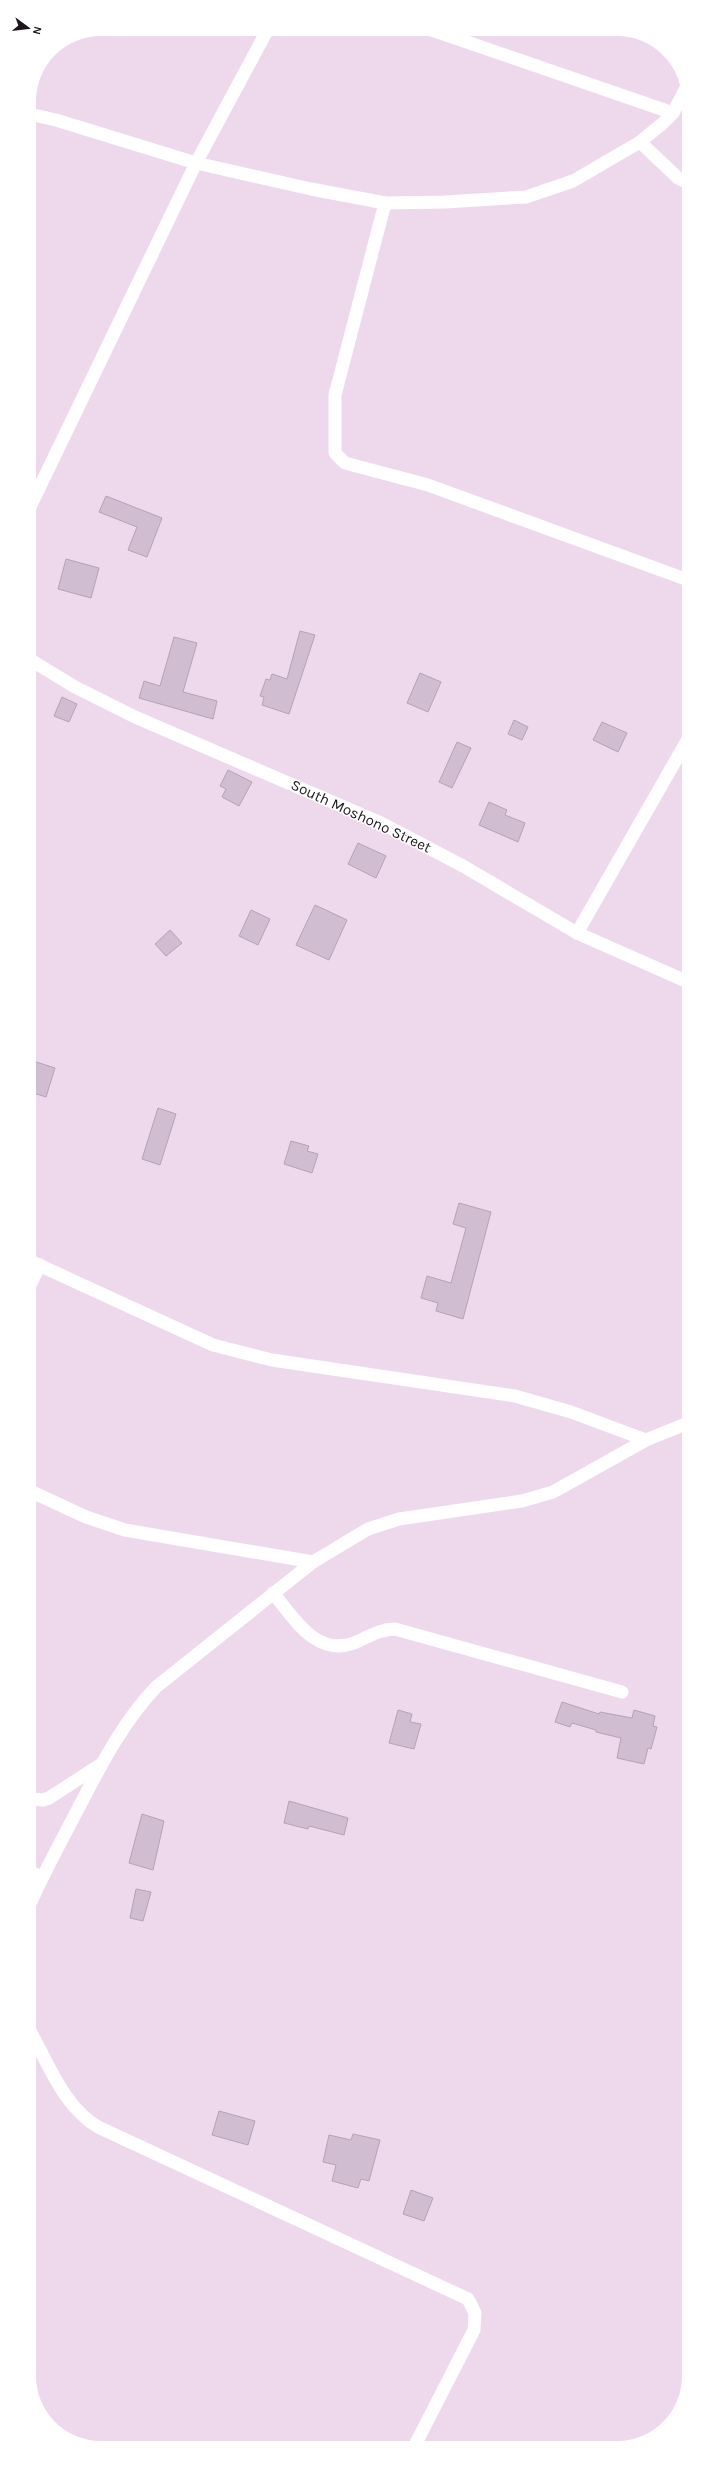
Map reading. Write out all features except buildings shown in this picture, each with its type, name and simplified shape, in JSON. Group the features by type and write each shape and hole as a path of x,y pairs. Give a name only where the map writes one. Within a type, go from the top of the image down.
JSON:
{"street":[{"path":"36,494 196,163 264,36"},
{"path":"450,36 674,112"},
{"path":"36,116 56,120 196,163 385,203 526,197 573,181 640,142 674,112 682,97"},
{"path":"640,142 678,178 682,180"},
{"path":"385,203 335,395 335,453 345,463 428,485 682,578"},
{"name":"South Moshono Street","path":"36,663 76,687 135,717 381,823 463,866 577,933 682,979"},
{"path":"577,933 682,749"},
{"path":"36,1263 213,1345 232,1351 272,1360 515,1396 571,1412 646,1440"},
{"path":"36,1874 130,1717 156,1687 313,1562 368,1529 389,1521 522,1501 553,1492 646,1440 682,1425"},
{"path":"36,1494 86,1517 125,1530 313,1562"},
{"path":"274,1593 306,1633 326,1645 343,1646 383,1630 395,1629 622,1692"},
{"path":"36,1799 43,1800 49,1798 102,1765"},
{"path":"36,2042 69,2101 77,2112 98,2127 468,2299 475,2313 474,2330 417,2441"}]}
